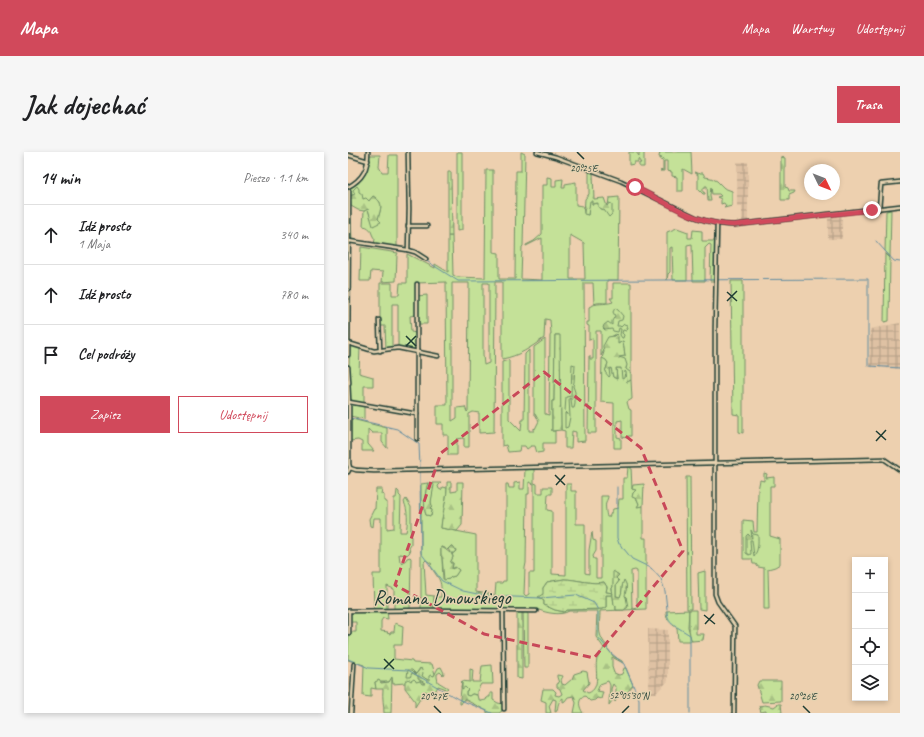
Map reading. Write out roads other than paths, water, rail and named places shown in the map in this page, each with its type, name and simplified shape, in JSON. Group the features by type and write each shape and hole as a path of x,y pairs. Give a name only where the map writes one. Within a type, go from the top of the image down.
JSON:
{"street":[{"path":"348,188 361,178 366,170 368,152"},
{"path":"408,152 408,250"},
{"path":"537,152 556,157 621,181 701,219 717,224 734,225 872,211 900,206"},
{"path":"348,154 368,161"},
{"path":"879,209 881,184 900,182"},
{"path":"348,355 349,192"},
{"path":"717,224 715,464 716,594 718,602 735,626 734,713"},
{"path":"408,226 427,226"},
{"path":"349,240 408,250 426,258"},
{"path":"417,284 417,439"},
{"path":"380,320 380,350"},
{"path":"348,343 367,350 398,348 438,356"},
{"path":"348,367 348,472"},
{"path":"349,402 417,414"},
{"path":"349,467 356,470 374,471 884,459 900,470"},
{"path":"348,611 349,633"},
{"name":"Romana Dmowskiego","path":"348,611 536,611"},
{"path":"504,611 504,709"},
{"path":"351,713 354,664"}],"waterway":[{"path":"876,241 894,261 900,262"},
{"path":"363,245 414,253 458,281 868,279 868,366"},
{"path":"870,366 900,368"},
{"path":"350,418 397,429 419,444 420,468"},
{"path":"420,471 421,553 442,581 463,591 487,596 541,598 576,595 594,603 598,610"},
{"path":"617,487 617,538 619,544"},
{"path":"620,544 623,549"},
{"path":"624,549 632,559 651,568 660,578"},
{"path":"661,579 665,591 667,609"},
{"path":"667,611 669,620 676,626"},
{"path":"598,612 598,637 611,653 624,664 639,699 639,713"},
{"path":"677,627 690,635 690,686"},
{"path":"348,659 369,668 408,670 458,699 492,713"},
{"path":"690,687 690,713"}]}
